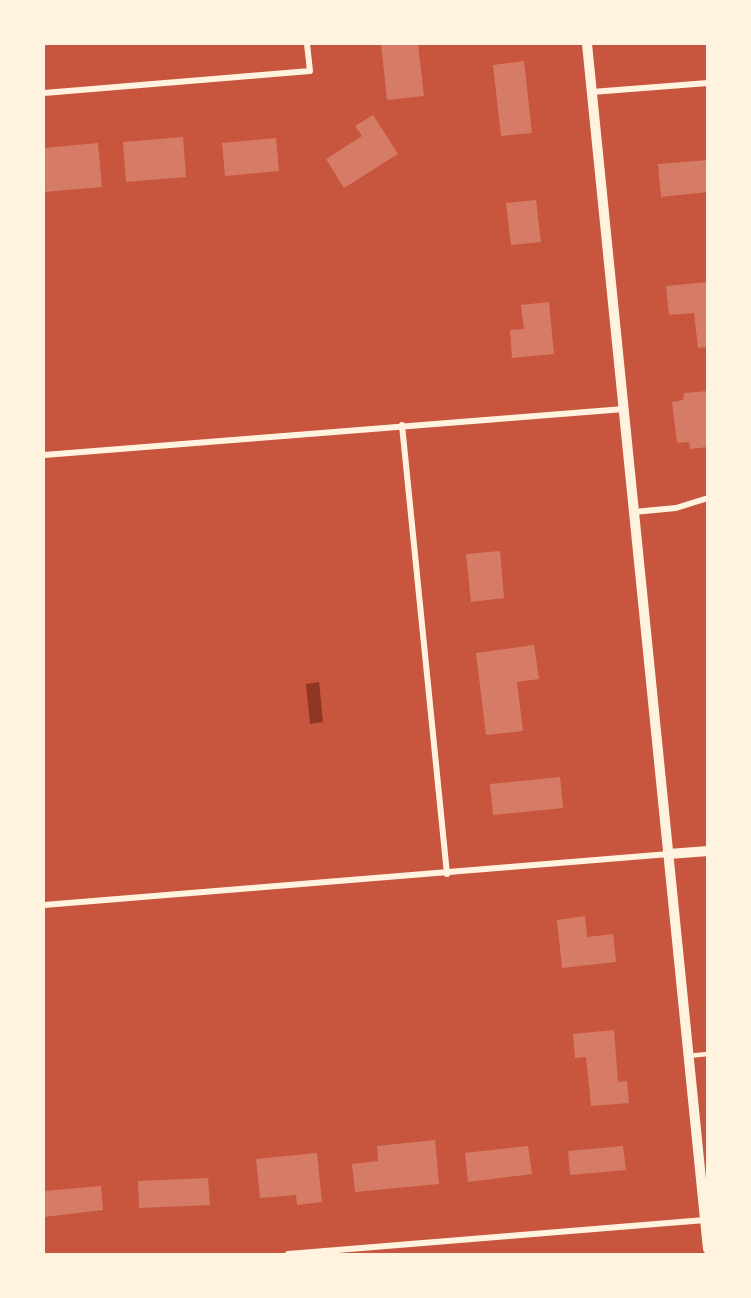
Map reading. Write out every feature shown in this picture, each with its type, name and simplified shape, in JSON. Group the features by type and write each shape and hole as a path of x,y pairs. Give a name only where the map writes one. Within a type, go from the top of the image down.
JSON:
{"street":[{"path":"44,93 310,71 307,44"},
{"path":"587,44 708,1250"},
{"path":"592,92 708,83"},
{"path":"44,455 624,409"},
{"path":"402,425 447,874"},
{"path":"634,512 676,508 708,498"},
{"path":"44,905 708,851"},
{"path":"288,1254 705,1220"}],"lane":[{"path":"688,1056 708,1054"}],"shaded area":[{"path":"319,682 323,722 310,724 306,684"}],"building":[{"path":"381,44 418,44 424,96 387,100"},
{"path":"524,61 532,133 501,136 493,65"},
{"path":"373,115 398,154 344,188 326,159 362,136 355,126"},
{"path":"183,137 186,177 126,182 123,142"},
{"path":"276,138 279,171 225,176 222,143"},
{"path":"98,143 102,187 44,192 44,148"},
{"path":"708,160 708,192 661,197 658,164"},
{"path":"536,200 541,242 511,245 506,203"},
{"path":"708,282 708,347 698,348 694,313 669,315 666,286"},
{"path":"549,302 554,354 512,358 510,330 524,329 521,305"},
{"path":"708,391 708,447 690,449 689,442 677,443 672,402 683,400 684,393"},
{"path":"500,551 504,598 471,602 466,554"},
{"path":"534,645 539,679 517,682 523,731 486,735 476,653"},
{"path":"560,777 563,808 493,815 490,784"},
{"path":"585,916 587,937 613,934 616,962 562,968 557,920"},
{"path":"614,1030 618,1082 627,1081 629,1103 591,1106 586,1057 575,1058 573,1034"},
{"path":"435,1140 439,1184 355,1192 352,1164 378,1161 377,1146"},
{"path":"528,1146 532,1174 468,1182 465,1153"},
{"path":"623,1146 626,1170 570,1175 568,1151"},
{"path":"317,1153 322,1202 297,1205 296,1195 260,1198 256,1159"},
{"path":"208,1178 210,1205 139,1208 138,1181"},
{"path":"101,1186 103,1210 44,1217 44,1191"}]}
